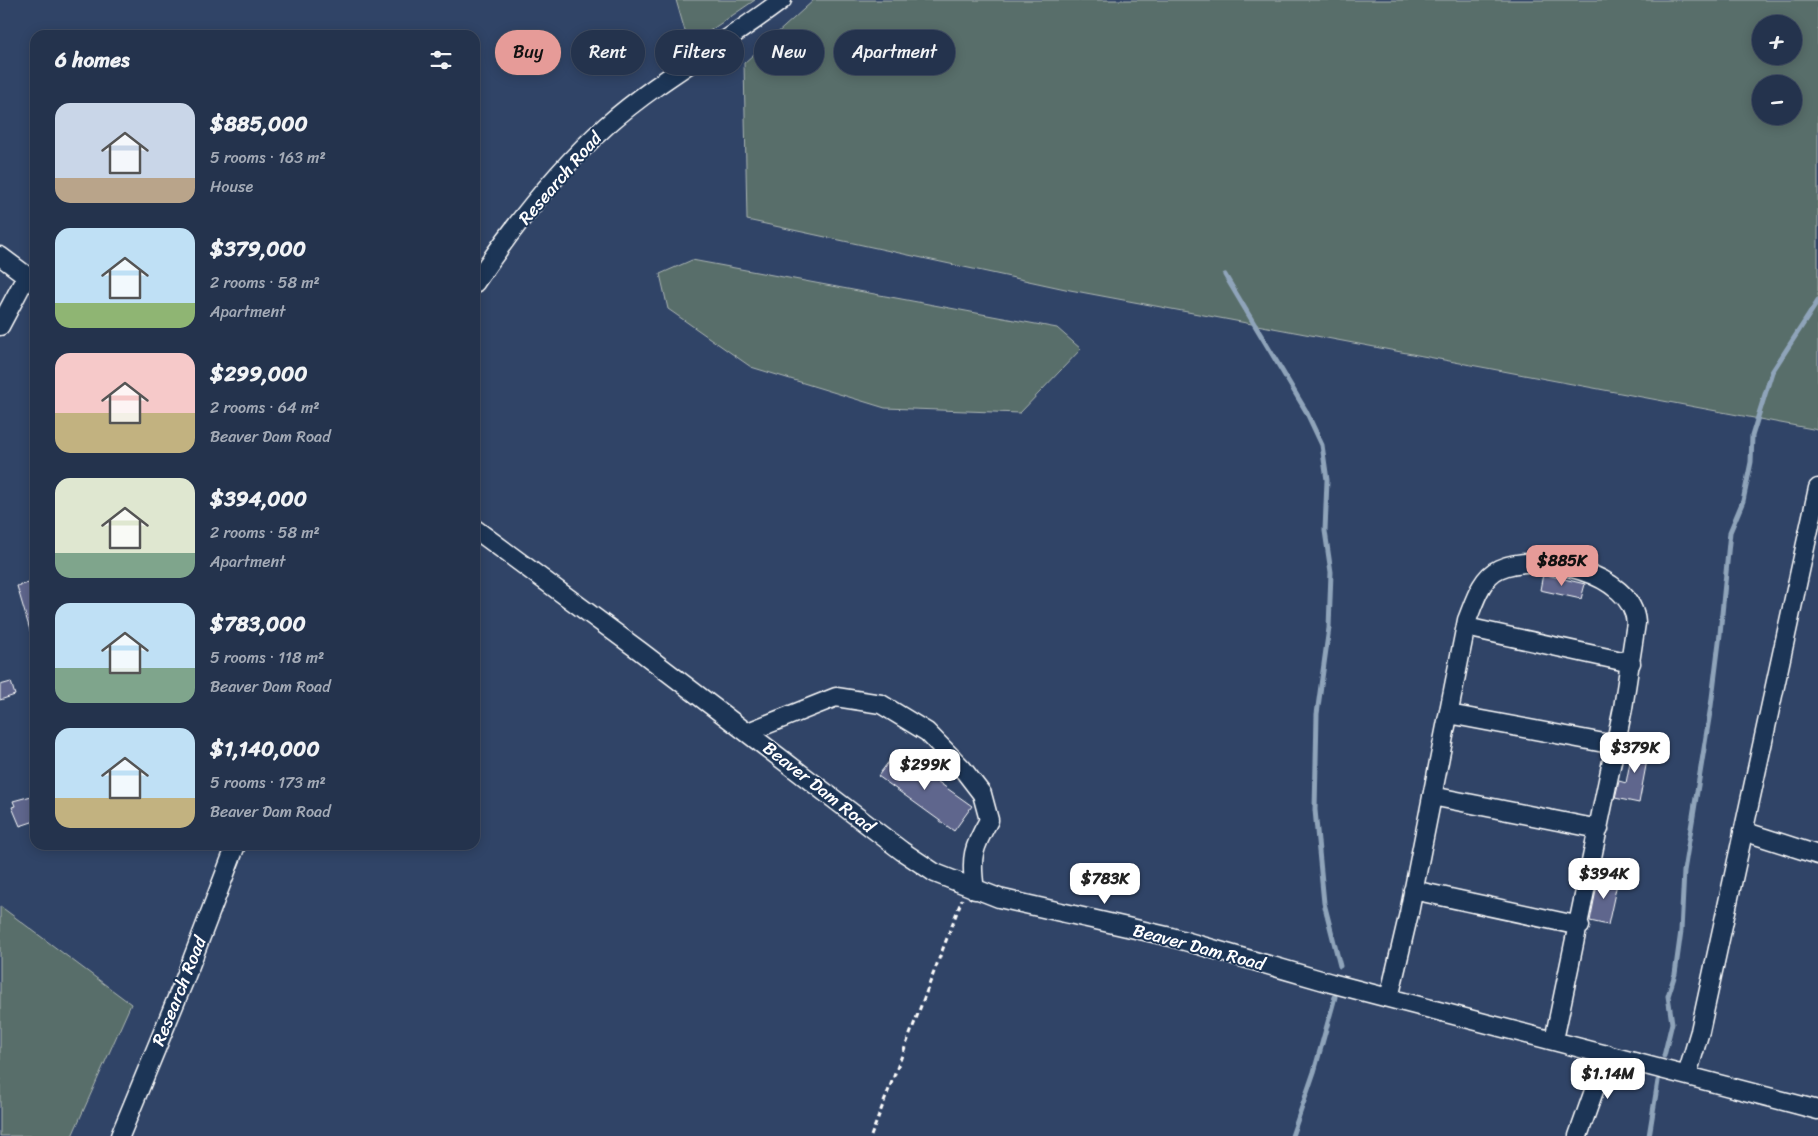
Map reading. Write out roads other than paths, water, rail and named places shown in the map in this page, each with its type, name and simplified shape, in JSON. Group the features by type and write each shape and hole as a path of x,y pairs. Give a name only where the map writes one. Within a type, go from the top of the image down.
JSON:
{"street":[{"name":"Research Road","path":"480,277 562,170 606,126 662,82 782,0"},
{"path":"0,256 30,280 0,326"},
{"path":"1687,1075 1700,1032 1818,488"},
{"name":"Beaver Dam Road","path":"480,532 748,732 902,851 935,873 999,898 1172,937 1389,998 1818,1110"},
{"path":"1389,998 1450,714 1466,627 1482,587 1498,569 1531,562 1570,568 1608,582 1616,587 1631,605 1636,614 1636,623 1631,663 1580,926 1554,1040"},
{"path":"1466,627 1631,663"},
{"path":"748,732 836,697 881,704 926,732 962,768 982,794 989,820 978,840 970,863 971,888"},
{"path":"1450,714 1615,745"},
{"path":"1432,796 1599,829"},
{"path":"1743,831 1818,855"},
{"name":"Research Road","path":"120,1136 184,981 234,850"},
{"path":"1413,890 1580,926"},
{"path":"1578,1136 1607,1054"}],"waterway":[{"path":"1225,275 1306,411 1322,445 1327,480 1325,531 1331,572 1329,628 1317,714 1315,810 1324,903 1340,966"},
{"path":"1664,1056 1672,1023 1668,996 1675,974 1681,931 1684,871 1711,706 1730,532 1743,501 1751,462 1752,436 1772,372 1818,301"},
{"path":"1292,1136 1314,1072 1335,997"},
{"path":"1649,1136 1658,1081"}]}
